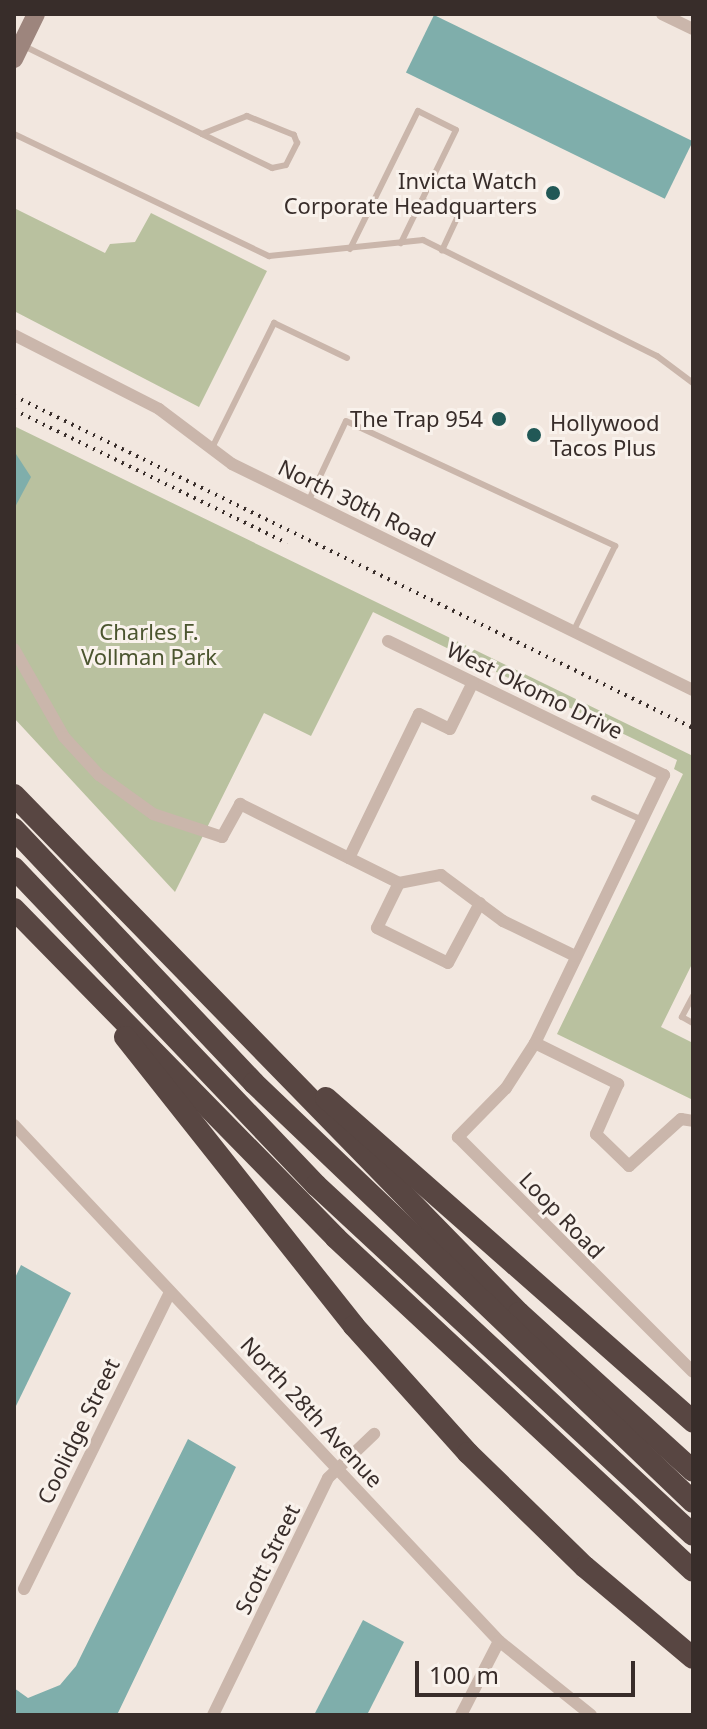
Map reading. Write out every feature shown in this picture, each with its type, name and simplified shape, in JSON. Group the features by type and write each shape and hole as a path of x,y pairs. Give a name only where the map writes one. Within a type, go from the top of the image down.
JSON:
{"highway":[{"path":"14,795 156,945 519,1313 693,1471"},
{"path":"14,829 254,1083 693,1502"},
{"path":"14,868 316,1185 693,1535"},
{"path":"14,909 336,1238 693,1571"},
{"path":"156,945 693,1422"},
{"path":"101,999 141,1063 364,1338 585,1567 693,1658"}],"street":[{"path":"18,51 36,14"},
{"path":"662,14 693,29"},
{"name":"North 30th Road","path":"14,335 159,409 212,449 308,502 693,690"},
{"name":"West Okomo Drive","path":"388,641 664,775 642,820"},
{"path":"14,649 49,716 99,775 163,820 222,837 240,804 399,883 441,875 480,903 575,956"},
{"path":"349,858 419,714 450,729 473,682"},
{"path":"642,820 535,1043 618,1084 596,1134 629,1166 687,1120"},
{"path":"399,883 377,928 448,963 480,903"},
{"name":"Loop Road","path":"535,1043 506,1088 458,1137 638,1321 693,1372"},
{"name":"North 28th Avenue","path":"14,1125 499,1641 591,1715"},
{"name":"Coolidge Street","path":"24,1589 170,1292"},
{"name":"Scott Street","path":"213,1715 337,1468 374,1434"},
{"path":"461,1715 499,1641"}],"lane":[{"path":"18,51 277,170 297,143 294,135 247,116 202,134"},
{"path":"350,249 418,111 456,130 401,243"},
{"path":"14,134 269,256 423,240 657,356 693,383"},
{"path":"422,200 458,216 442,250"},
{"path":"212,449 274,323 347,358"},
{"path":"308,502 346,421 615,546 573,632"},
{"path":"594,798 642,820"},
{"path":"693,996 682,1017 693,1023"}],"green space":[{"path":"14,208 105,253 110,244 135,242 151,213 267,271 199,407 14,311"},
{"name":"Charles F. Vollman Park","path":"14,426 693,756 693,962 661,1027 693,1043 693,1100 557,1034 683,774 674,769 677,760 373,612 311,736 264,713 175,892 14,718"}],"water":[{"path":"434,15 693,141 665,199 406,73"},
{"path":"14,451 31,477 14,509"},
{"path":"21,1265 71,1293 14,1410 14,1280"},
{"path":"188,1439 236,1467 117,1715 14,1715 14,1688 28,1698 60,1685 76,1666"},
{"path":"363,1620 404,1642 367,1715 314,1715"}],"railway":[{"path":"14,396 693,728"},
{"path":"14,410 287,543"}],"place":[{"name":"Invicta Watch Corporate Headquarters","path":"553,193"},
{"name":"The Trap 954","path":"499,419"},
{"name":"Hollywood Tacos Plus","path":"534,435"}]}
